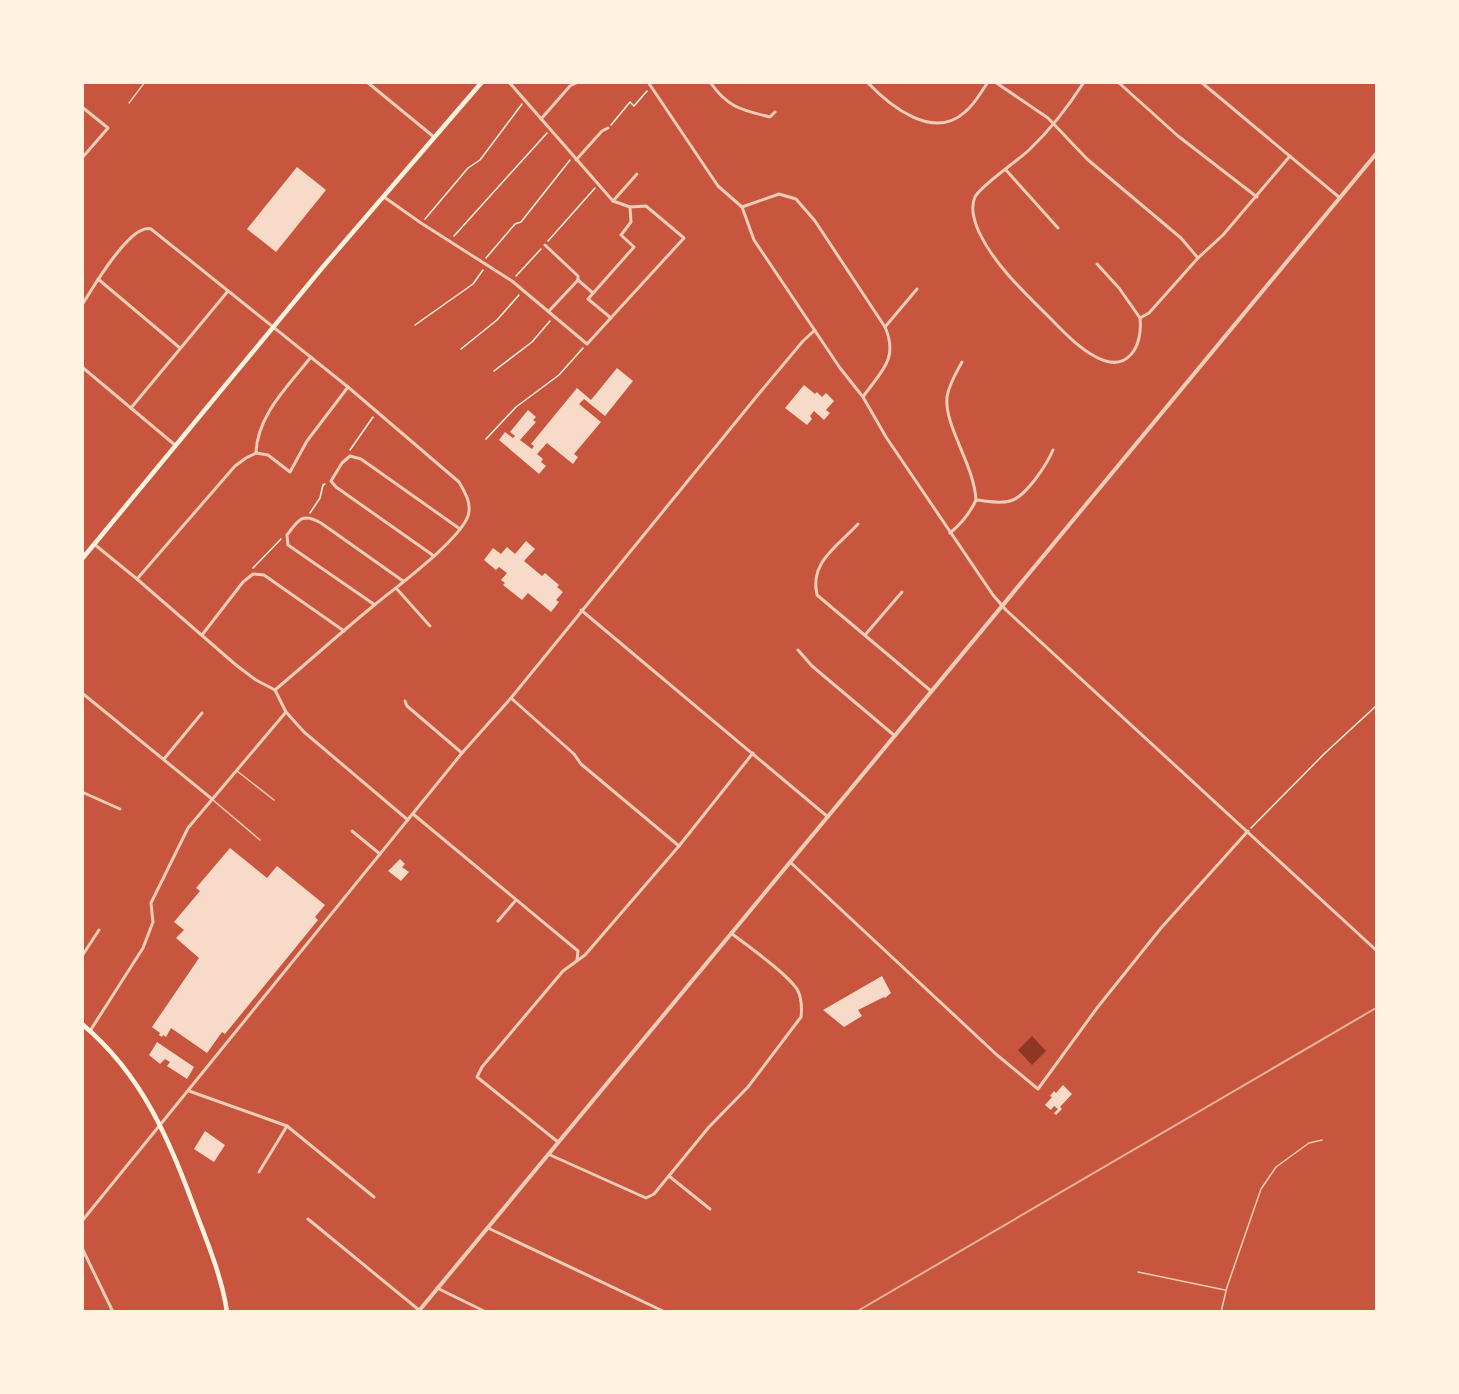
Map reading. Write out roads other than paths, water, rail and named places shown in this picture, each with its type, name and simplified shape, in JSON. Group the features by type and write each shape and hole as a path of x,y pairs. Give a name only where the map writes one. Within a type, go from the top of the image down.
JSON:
{"main road":[{"path":"82,558 383,196 482,82"},
{"path":"82,1024 136,1082 160,1123 212,1254 227,1311"}],"street":[{"path":"367,82 434,137"},
{"path":"383,196 512,281 587,344 684,238 646,206 630,207 613,201 509,82"},
{"path":"541,119 570,86 578,82"},
{"path":"648,82 718,186 742,207 754,240 840,368 863,396 881,429 950,533 1003,606 1377,950"},
{"path":"867,82 892,106 911,117 931,123 955,120 965,112 988,82"},
{"path":"995,82 1029,104 1054,125 1088,159 1181,238 1198,258"},
{"path":"1084,82 1054,125 1006,170 981,188 975,198 973,216 987,247 1022,289 1078,345 1098,358 1122,361 1138,346 1142,333 1140,318 1119,288 1097,264"},
{"path":"1118,82 1178,136 1257,197"},
{"path":"1201,82 1340,198"},
{"path":"712,83 720,96 730,105 770,117 775,112"},
{"path":"82,107 108,128 82,159"},
{"path":"576,160 602,131 608,128"},
{"path":"308,1219 418,1311 1377,154"},
{"path":"1140,318 1149,313 1198,258 1223,235 1290,156"},
{"path":"1006,170 1058,228"},
{"path":"613,201 637,174"},
{"path":"742,207 779,194 796,199 815,221 885,327 891,339 892,351 886,364 863,396"},
{"path":"611,318 588,299 634,247 621,235 631,222 630,207"},
{"path":"82,305 98,279 133,236 146,227 162,237 378,412 459,482 467,495 469,515 460,529 434,555 275,690"},
{"path":"545,245 593,293"},
{"path":"98,279 180,348"},
{"path":"549,311 578,280"},
{"path":"885,327 917,289"},
{"path":"131,408 228,291"},
{"path":"82,1221 462,753 511,698 803,341 815,330"},
{"path":"256,453 256,441 262,423 311,357"},
{"path":"950,533 971,510 976,500 970,467 948,414 947,397 952,379 962,362"},
{"path":"82,367 176,445"},
{"path":"137,579 188,518 246,458 256,453 268,455 290,472 307,441 348,387"},
{"path":"976,500 1012,501 1023,493 1048,462 1053,450"},
{"path":"434,555 336,487 331,481 335,472 350,456 361,459 375,468 460,529"},
{"path":"375,605 288,545 286,535 298,520 307,517 321,523 354,544 403,581"},
{"path":"858,524 824,558 816,572 814,583 817,595 931,691"},
{"path":"94,544 256,681 275,690 286,712 304,732 408,820"},
{"path":"202,635 243,582 253,574 264,575 344,631"},
{"path":"396,588 430,626"},
{"path":"865,635 902,591"},
{"path":"581,610 828,817"},
{"path":"798,650 812,666 895,736"},
{"path":"82,693 212,799"},
{"path":"511,698 574,754 581,764 679,846"},
{"path":"405,700 408,706 462,753"},
{"path":"90,1031 142,948 153,922 151,903 188,828 286,712"},
{"path":"164,759 202,713"},
{"path":"558,1142 477,1077 482,1067 563,970 585,955 679,846 753,753"},
{"path":"82,792 120,809"},
{"path":"413,814 578,951 577,962"},
{"path":"352,831 380,854"},
{"path":"790,862 997,1055 1038,1089 1097,1008 1161,928 1248,831"},
{"path":"498,921 516,900"},
{"path":"82,956 99,930"},
{"path":"548,1154 646,1198 654,1194 709,1127 748,1087 801,1017 802,1005 798,991 789,980 731,933"},
{"path":"189,1091 287,1126 374,1197"},
{"path":"259,1172 287,1126"},
{"path":"669,1176 710,1209"},
{"path":"488,1228 665,1311"},
{"path":"82,1250 113,1311"},
{"path":"437,1288 486,1311"}],"lane":[{"path":"129,103 145,82"},
{"path":"236,770 273,800"},
{"path":"212,799 260,840"},
{"path":"1221,1311 1261,1189 1276,1167 1309,1143 1322,1140"},
{"path":"1138,1272 1226,1291"}],"railway":[{"path":"856,1312 1376,1008"}]}
